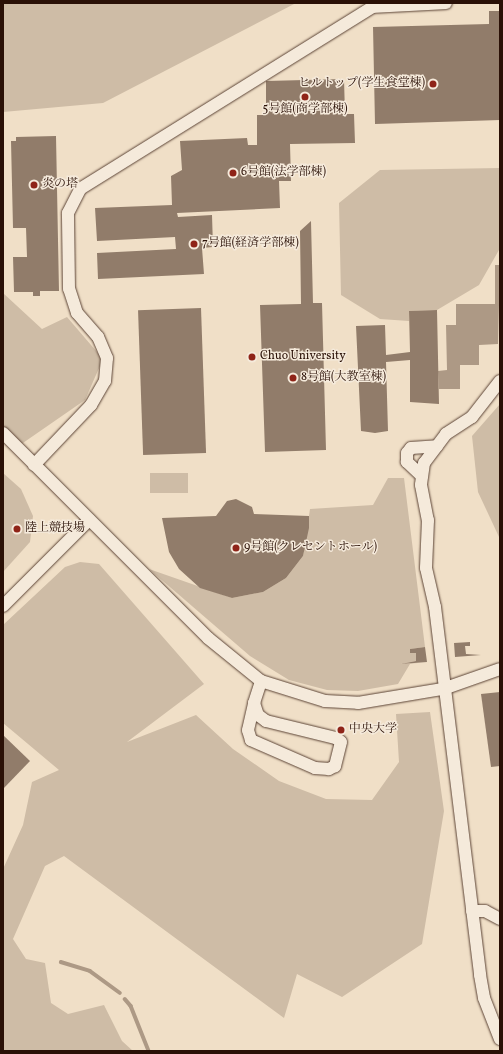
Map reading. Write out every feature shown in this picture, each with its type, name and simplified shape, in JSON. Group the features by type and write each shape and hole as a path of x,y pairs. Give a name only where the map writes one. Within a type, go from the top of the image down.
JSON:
{"street":[{"path":"34,465 91,405 105,381 107,358 98,337 77,313 69,289 68,213 80,189 372,7 446,3"},
{"path":"500,381 472,417 446,434 424,463 421,485 428,520 426,568 435,607 443,689 484,998 500,1039"},
{"path":"3,433 214,643 260,681 302,696 342,703 358,703 443,689 500,669"},
{"path":"422,476 407,462 407,453 411,448 437,446"},
{"path":"3,606 89,520"},
{"path":"254,703 258,715 266,721 336,738 341,742 335,766 329,769 315,768 251,740 248,730 254,703 260,681"},
{"path":"472,911 485,911 500,919"}],"shaded area":[{"path":"3,3 296,3 103,103 3,112"},
{"path":"500,168 499,250 479,285 437,310 409,311 409,321 380,319 341,295 339,203 380,170"},
{"path":"495,265 500,265 498,344 479,345 479,365 460,365 460,389 439,389 438,371 447,370 446,325 456,325 456,304 495,304"},
{"path":"3,293 42,329 67,317 103,359 85,400 20,445 3,428"},
{"path":"500,404 500,539 478,492 472,436"},
{"name":"陸上競技場","path":"3,473 21,489 33,516 30,542 3,572"},
{"path":"150,473 188,473 188,493 150,493"},
{"path":"388,478 404,478 425,647 410,649 410,653 416,653 416,661 401,664 418,663 410,664 398,684 358,691 327,690 289,680 250,656 149,569 232,598 263,592 286,578 303,556 310,509 373,505"},
{"path":"80,562 99,564 204,684 127,742 196,715 233,749 279,781 326,799 372,800 399,762 396,714 430,712 444,811 422,944 342,997 297,974 284,1018 64,856 45,866 13,939 26,959 45,963 51,1003 68,1014 104,1005 122,1041 133,1051 3,1051 3,869 23,825 32,782 59,770 3,723 3,625 65,567"}],"building":[{"name":"ヒルトップ(学生食堂棟)","path":"489,11 500,11 500,120 375,124 373,27 489,24"},
{"path":"344,79 345,114 354,114 355,143 290,144 291,181 279,181 280,208 177,213 178,217 212,215 213,247 202,248 204,274 98,279 97,253 176,249 175,237 97,241 95,208 172,205 171,176 182,170 180,141 247,138 248,145 257,145 257,115 266,115 266,81"},
{"name":"炎の塔","path":"56,136 59,291 40,291 40,296 33,296 33,292 14,292 13,257 27,257 26,228 13,228 11,141 16,141 16,137"},
{"name":"8号館(大教室棟)","path":"311,221 313,303 322,303 326,450 265,452 260,305 301,304 300,231"},
{"path":"201,308 206,453 143,455 138,310"},
{"path":"437,310 439,404 410,402 410,360 386,362 388,431 375,433 361,431 356,326 385,325 386,355 410,352 409,311"},
{"name":"9号館(クレセントホール)","path":"236,499 252,507 254,514 309,516 309,528 303,556 286,578 263,592 232,598 200,588 179,569 169,552 162,518 216,516 227,501"},
{"path":"470,642 470,646 465,646 466,654 481,655 455,657 454,643"},
{"path":"425,647 427,662 401,664 416,661 416,653 410,653 410,649"},
{"path":"500,692 500,766 491,767 481,694"},
{"path":"3,735 30,761 3,789"}],"waterway":[{"path":"61,962 90,971 120,993"},
{"path":"125,999 131,1006 149,1051"}],"place":[{"name":"ヒルトップ(学生食堂棟)","path":"433,84"},
{"name":"5号館(商学部棟)","path":"305,97"},
{"name":"6号館(法学部棟)","path":"233,173"},
{"name":"炎の塔","path":"34,185"},
{"name":"7号館(経済学部棟)","path":"194,244"},
{"name":"Chuo University","path":"252,357"},
{"name":"8号館(大教室棟)","path":"293,378"},
{"name":"陸上競技場","path":"17,529"},
{"name":"9号館(クレセントホール)","path":"236,548"},
{"name":"中央大学","path":"341,730"}]}
